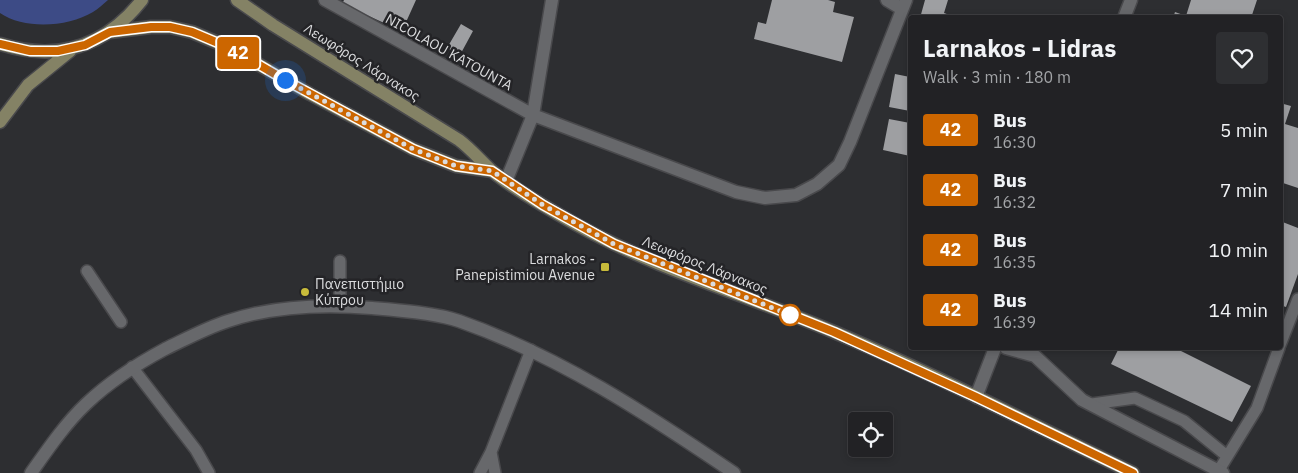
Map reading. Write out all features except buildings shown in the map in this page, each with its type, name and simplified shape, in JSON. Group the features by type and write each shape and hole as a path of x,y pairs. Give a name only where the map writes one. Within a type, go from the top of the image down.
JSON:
{"main road":[{"name":"Λεωφόρος Λάρνακος","path":"0,44 30,51 72,49 110,32 122,23 142,0"},
{"name":"Λεωφόρος Λάρνακος","path":"237,0 273,25 459,140 470,148 492,171 543,205 614,244 834,332 976,397 1133,473"},
{"name":"Λεωφόρος Λάρνακος","path":"110,32 151,27 170,27 192,32 230,48 413,149 456,166 492,171"},
{"path":"0,122 28,85 72,49"}],"street":[{"name":"NICOLAOU KATOUNTA","path":"325,0 533,115 736,192 765,198 796,195 817,184 838,165 850,142 904,5"},
{"path":"506,181 533,115 552,0"},
{"path":"887,0 904,5"},
{"path":"1125,15 1131,0"},
{"path":"31,473 68,424 87,403 132,366 193,335 229,321 291,309 340,306 387,309 458,320 531,350 598,385 734,473"},
{"path":"976,397 994,350"},
{"path":"1013,350 1035,356 1082,400 1221,472"}],"lane":[{"path":"340,260 340,306"},
{"path":"87,270 121,322"},
{"path":"1283,336 1298,299"},
{"path":"480,473 491,452 531,350"},
{"path":"1221,472 1227,456 1257,408 1278,350"},
{"path":"132,366 196,450 209,473"},
{"path":"1092,404 1135,398 1184,421 1227,456"},
{"path":"491,452 495,473"}],"shaded area":[{"path":"0,0 108,0 95,11 71,21 34,24 22,22 0,13"}],"bus line":[{"name":"42","path":"0,44 14,49 30,51 58,51 85,45 110,32 151,27 170,27 192,32 219,42 413,149 456,166 492,171 578,226 614,244 834,332 976,397 1133,473"}],"place":[{"name":"Larnakos - Panepistimiou Avenue","path":"605,267"},
{"name":"Πανεπιστήμιο Κύπρου","path":"305,292"}],"route":[{"path":"285,80 413,149 456,166 492,171 578,226 614,244 790,315"}]}
